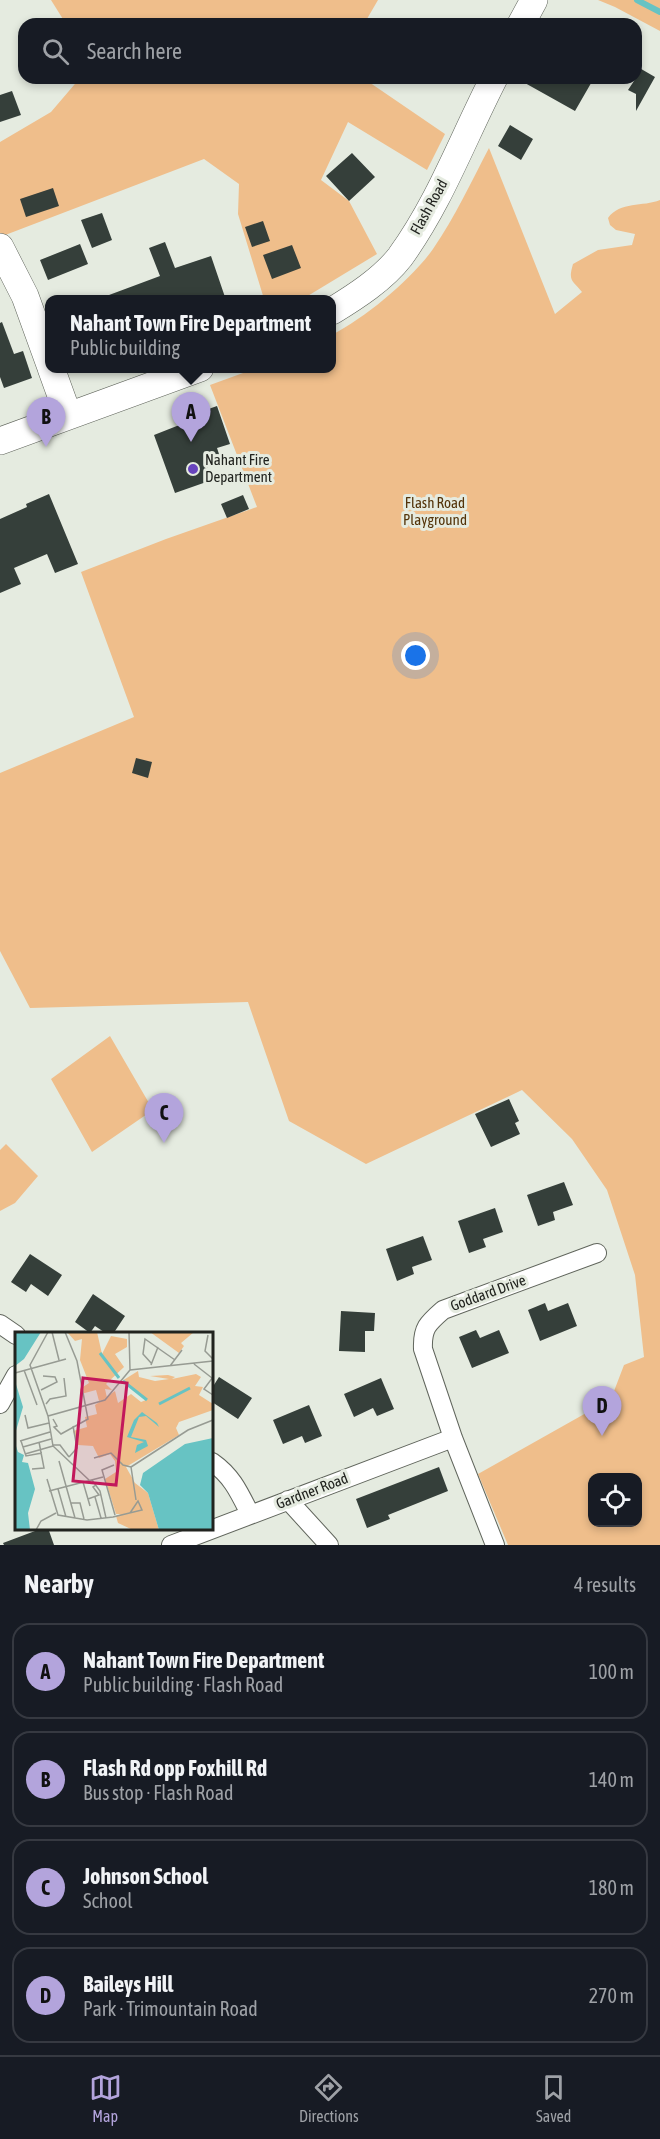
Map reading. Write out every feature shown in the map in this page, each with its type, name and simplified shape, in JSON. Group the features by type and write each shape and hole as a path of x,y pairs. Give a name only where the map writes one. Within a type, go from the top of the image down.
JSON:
{"main road":[{"path":"524,18 534,0"},
{"name":"Flash Road","path":"336,309 362,293 399,258 433,203 491,84"},
{"path":"0,247 25,296 45,351"},
{"path":"53,373 68,415"},
{"path":"0,441 189,373"}],"street":[{"name":"Goddard Drive","path":"495,1545 453,1438 423,1349 422,1335 428,1323 443,1310 597,1252"},
{"path":"0,1324 15,1334"},
{"path":"0,1404 15,1377"},
{"name":"Gardner Road","path":"213,1529 453,1438"},
{"path":"213,1463 225,1472 237,1488 250,1514"},
{"path":"288,1500 329,1545"},
{"name":"Gardner Road","path":"171,1545 209,1530"}],"green space":[{"path":"51,0 378,0 368,18 62,18"},
{"path":"598,0 660,0 660,31 642,21 642,18 636,18"},
{"path":"75,84 372,84 445,134 427,170 348,122 321,180 349,201 377,254 309,295 263,295 238,214 239,184 204,159 0,237 0,142 51,112"},
{"name":"Flash Road Playground","path":"489,148 555,314 582,292 572,280 573,264 598,250 632,245 635,234 616,230 610,225 608,218 619,209 660,200 660,1545 508,1545 478,1474 611,1399 624,1365 644,1357 635,1275 607,1190 572,1139 522,1090 366,1164 289,1121 248,1002 30,1008 0,951 0,773 134,717 81,572 257,507 210,385 243,373 336,373 336,333 387,297 413,273 433,249"},
{"path":"110,1036 153,1110 92,1152 51,1079"},
{"path":"6,1144 38,1176 15,1203 0,1211 0,1150"}],"building":[{"path":"642,69 655,77 636,111 636,94 628,90 632,84 642,84"},
{"path":"527,84 591,84 575,111"},
{"path":"12,91 21,115 0,122 0,95"},
{"path":"510,125 533,139 521,160 498,146"},
{"path":"352,153 375,177 349,201 326,176"},
{"path":"53,188 59,206 26,217 20,199"},
{"path":"102,213 112,240 92,248 81,220"},
{"path":"263,221 270,241 252,247 245,227"},
{"path":"165,242 175,268 211,256 224,295 109,295 160,276 149,248"},
{"path":"80,244 88,264 48,280 40,260"},
{"path":"292,245 301,268 272,279 263,255"},
{"path":"2,322 14,354 23,351 32,378 4,388 0,377 0,323"},
{"path":"217,406 230,444 217,448 220,457 206,462 212,480 175,493 154,435 187,422 186,417"},
{"path":"49,494 78,564 55,573 47,554 14,568 21,584 0,593 0,519"},
{"path":"243,495 249,509 227,518 221,504"},
{"path":"136,758 152,762 148,778 132,773"},
{"path":"509,1099 519,1121 515,1123 520,1134 491,1147 475,1114"},
{"path":"564,1182 573,1205 553,1212 555,1220 538,1226 527,1195"},
{"path":"495,1208 503,1232 483,1239 486,1247 469,1253 458,1221"},
{"path":"423,1236 432,1260 412,1267 414,1274 397,1281 386,1249"},
{"path":"30,1254 62,1275 48,1296 31,1284 26,1292 11,1282"},
{"path":"93,1294 125,1316 114,1332 104,1332 95,1326 89,1332 75,1322"},
{"path":"545,1303 548,1311 568,1303 577,1326 540,1341 528,1310"},
{"path":"341,1311 375,1313 374,1331 365,1331 365,1352 339,1351"},
{"path":"476,1330 480,1338 499,1330 509,1353 472,1368 459,1337"},
{"path":"219,1377 252,1398 238,1419 213,1403 213,1386"},
{"path":"381,1378 394,1409 377,1416 373,1408 354,1417 344,1394"},
{"path":"309,1405 322,1436 305,1443 302,1436 283,1444 273,1420"},
{"path":"439,1467 448,1491 388,1515 390,1519 367,1528 356,1499"},
{"path":"38,1530 49,1530 54,1545 4,1545 3,1543"}],"waterway":[{"path":"637,0 660,12"}],"place":[{"name":"Nahant Town Fire Department","path":"191,442"},
{"name":"Flash Rd opp Foxhill Rd","path":"46,447"},
{"name":"Nahant Fire Department","path":"193,469"},
{"name":"Johnson School","path":"164,1143"},
{"name":"Baileys Hill","path":"602,1436"}]}
